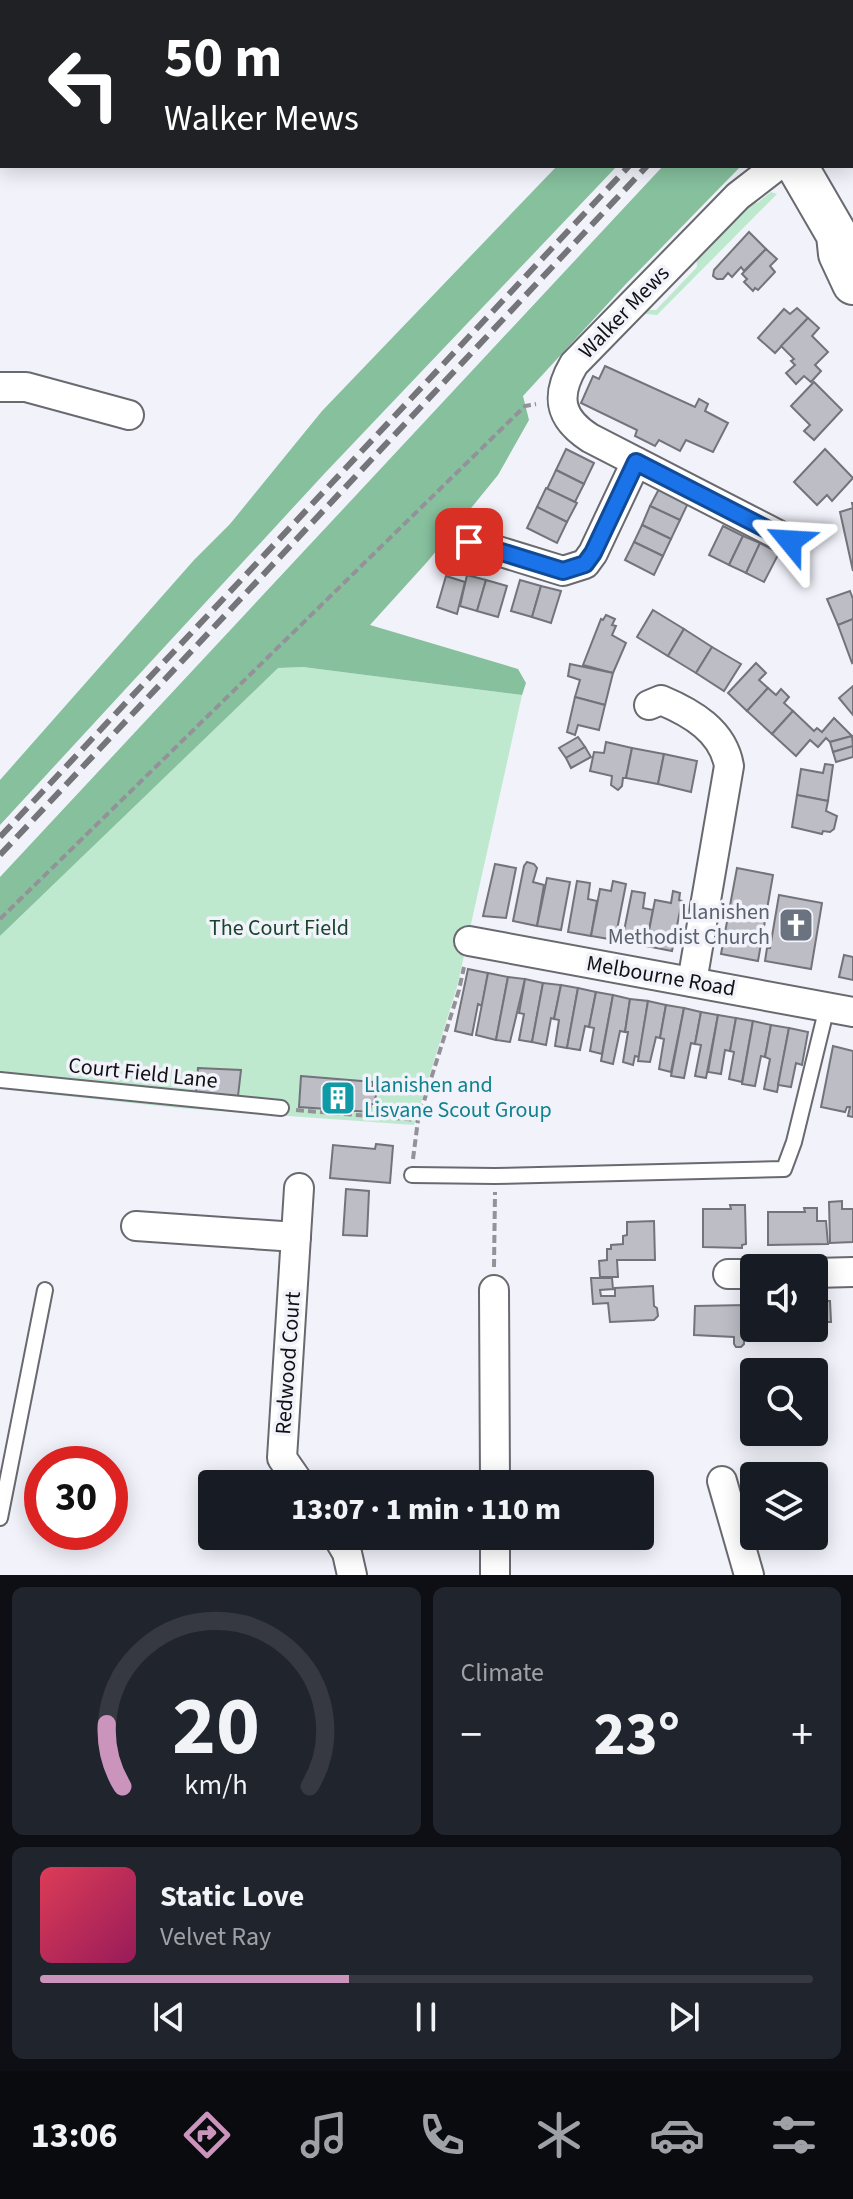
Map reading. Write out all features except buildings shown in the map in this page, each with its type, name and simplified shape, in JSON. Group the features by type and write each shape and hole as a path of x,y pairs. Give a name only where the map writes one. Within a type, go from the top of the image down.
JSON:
{"street":[{"name":"Walker Mews","path":"561,400 562,386 574,364 738,196 774,168"},
{"path":"798,168 845,238 839,254 853,284"},
{"path":"0,387 26,387 129,415"},
{"path":"561,400 575,428 790,541"},
{"path":"469,542 563,571 585,564 636,462"},
{"path":"649,705 661,700 682,709 704,723 727,752 729,766 692,982"},
{"name":"Melbourne Road","path":"469,941 840,1009"},
{"name":"Redwood Court","path":"290,1470 282,1458 299,1188"},
{"path":"136,1226 296,1237"},
{"path":"828,1273 853,1272"},
{"path":"494,1290 495,1470"},
{"path":"722,1481 749,1575"},
{"path":"345,1550 352,1575"},
{"path":"495,1550 495,1575"}],"lane":[{"path":"412,1175 784,1169 840,1009"},
{"name":"Court Field Lane","path":"0,1080 281,1108"},
{"path":"0,1518 45,1290"}],"path":[{"path":"0,919 525,406 561,400"},
{"path":"412,1175 418,1120 459,990 469,941"},
{"path":"281,1108 418,1120"},
{"path":"494,1290 495,1176"}],"green space":[{"path":"555,168 615,168 325,473 0,825 0,780 194,560 230,524 322,411"},
{"path":"661,168 739,168 523,396 529,420 498,475 428,561 370,625 518,669 526,683 522,695 303,667 278,668 0,936 0,877"},
{"path":"771,192 777,194 657,315 636,313 656,310 697,267 696,251 752,198 757,203"},
{"name":"The Court Field","path":"303,667 522,695 457,987 414,1125 179,1108 0,1089 0,936 277,668"}],"railway":[{"path":"0,837 627,168"},
{"path":"0,855 645,168"}],"place":[{"name":"Llanishen Methodist Church","path":"796,925"},
{"name":"Llanishen and Lisvane Scout Group","path":"338,1098"}],"route":[{"path":"469,542 563,571 585,564 636,462 790,541"}]}
